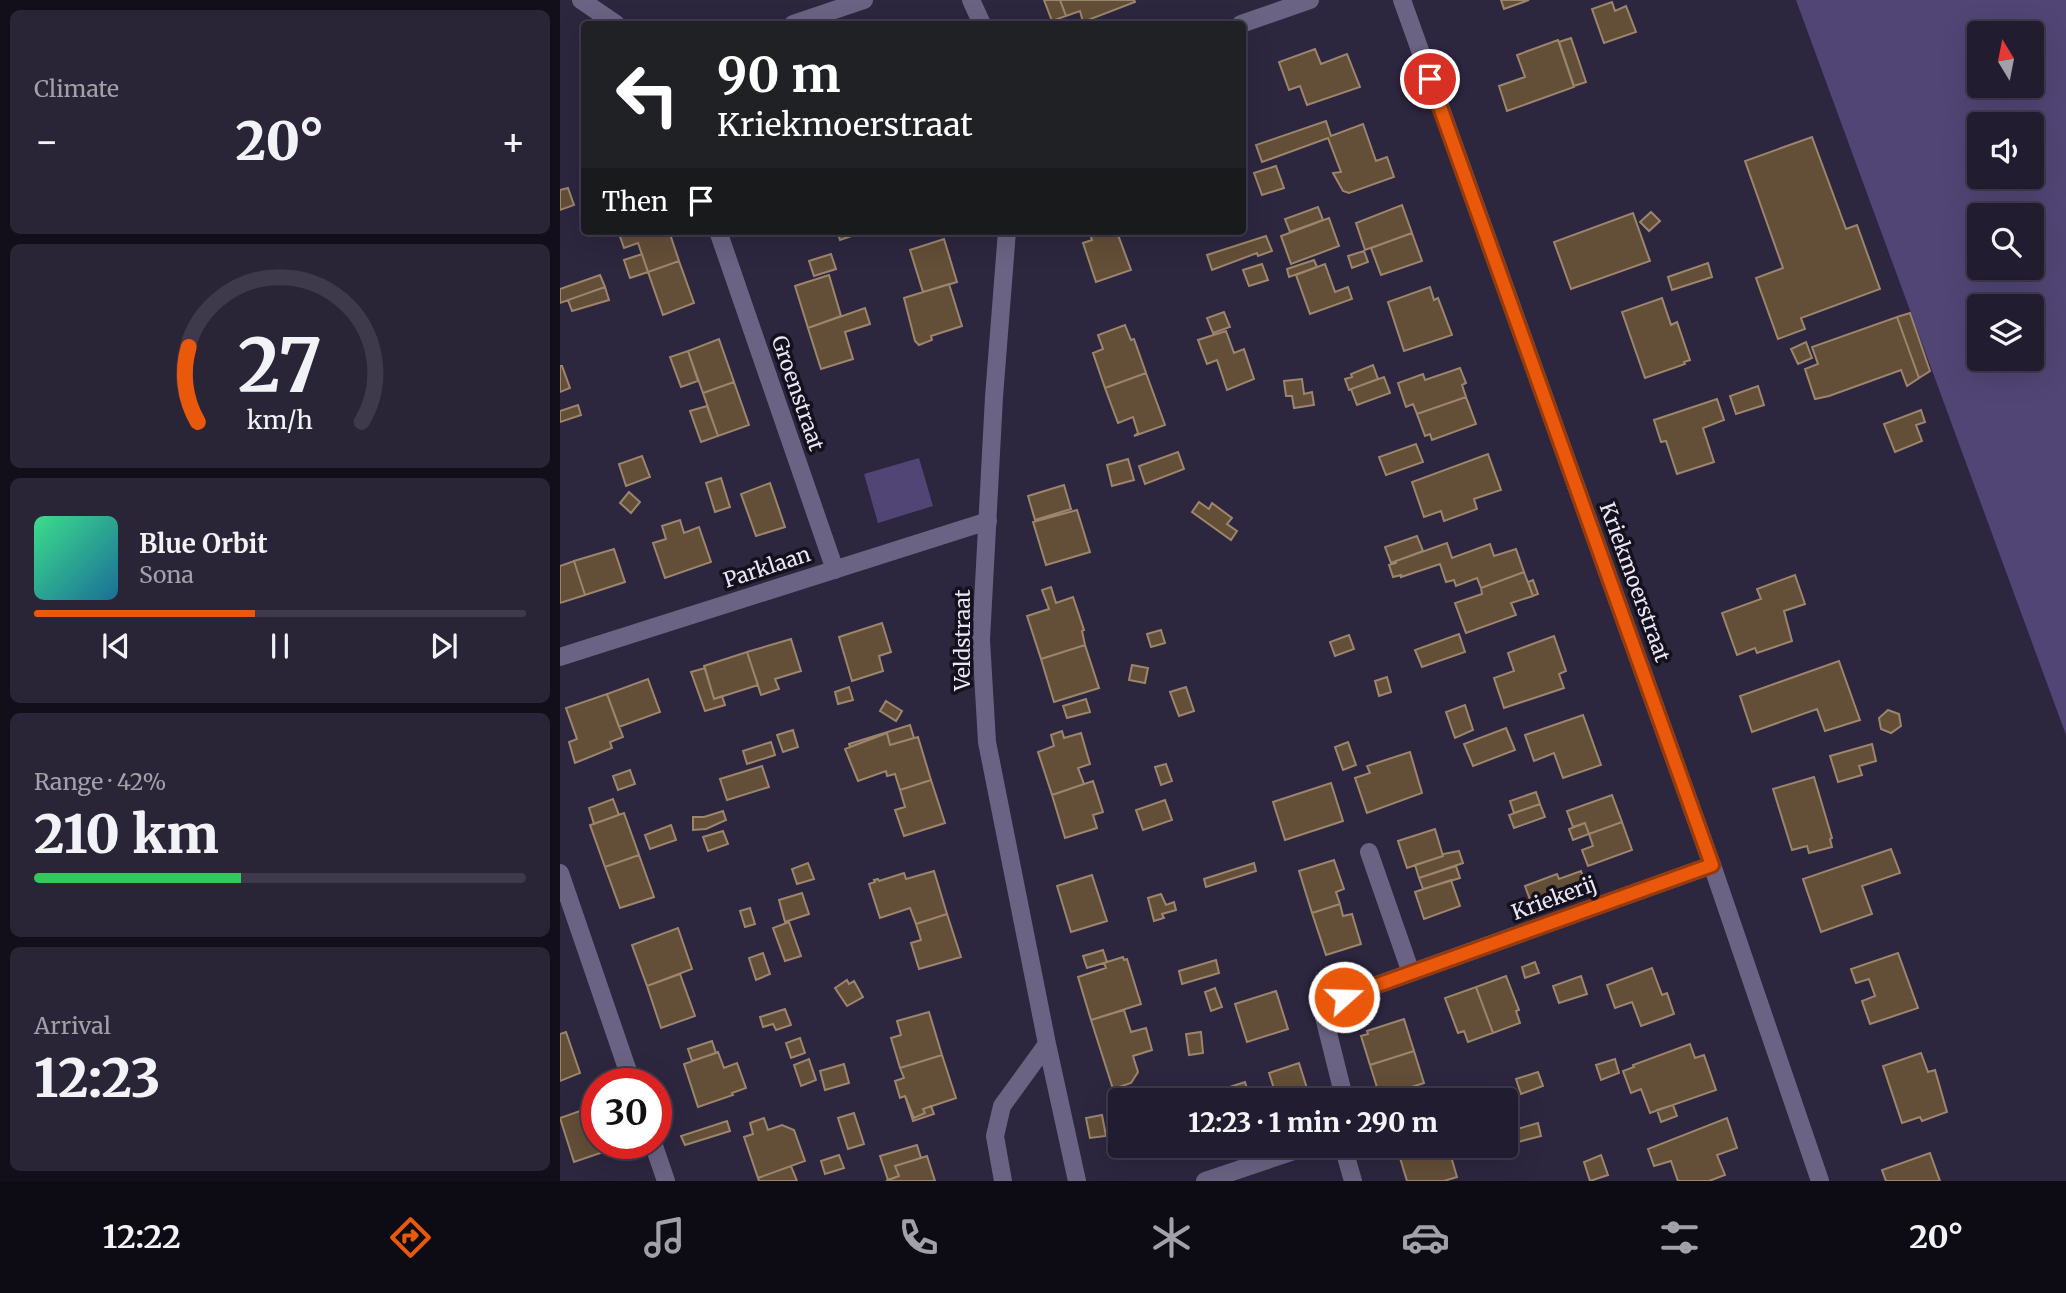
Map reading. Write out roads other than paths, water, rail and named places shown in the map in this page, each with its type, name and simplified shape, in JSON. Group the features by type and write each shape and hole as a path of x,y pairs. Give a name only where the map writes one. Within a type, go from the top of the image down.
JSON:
{"street":[{"path":"581,0 612,21"},
{"path":"802,21 864,0"},
{"path":"971,0 981,21"},
{"path":"1246,22 1310,0"},
{"name":"Kriekmoerstraat","path":"1402,0 1712,865 1820,1181"},
{"name":"Groenstraat","path":"719,235 835,570"},
{"name":"Veldstraat","path":"1007,235 994,397 981,640 987,742 1077,1181"},
{"name":"Parklaan","path":"560,657 988,521"},
{"path":"1369,852 1411,973"},
{"name":"Kriekerij","path":"1342,1088 1321,1005 1712,865"},
{"path":"560,873 627,1068"},
{"path":"1003,1181 995,1136 1002,1106 1047,1044"},
{"path":"1205,1181 1273,1158"},
{"path":"1346,1158 1353,1181"},
{"path":"658,1159 666,1181"}]}
